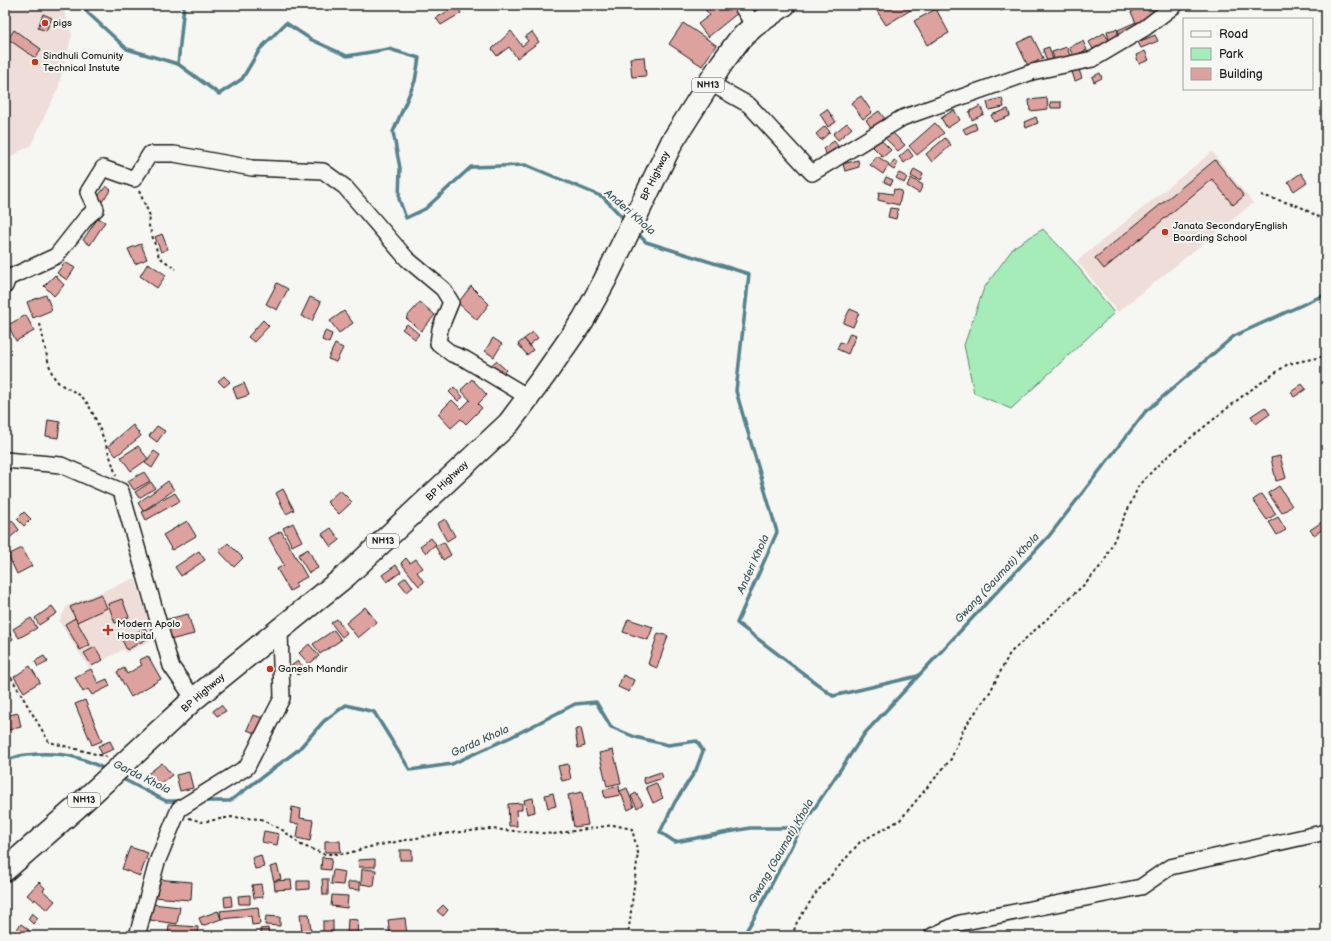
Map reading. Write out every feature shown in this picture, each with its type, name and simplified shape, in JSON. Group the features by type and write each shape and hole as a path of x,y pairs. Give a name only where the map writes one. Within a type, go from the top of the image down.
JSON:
{"highway":[{"name":"BP Highway","path":"5,870 47,834 194,699 358,565 509,423 583,320 605,280 651,182 672,142 710,83 739,40 754,26 784,5"}],"street":[{"path":"741,5 754,26"},
{"path":"710,83 749,105 812,173 902,118 1032,72 1093,59 1145,28 1175,5"},
{"path":"5,286 8,278 56,256 86,218 96,208 88,192 103,168 134,179 150,154 174,154 252,168 323,171 345,187 407,259 443,289 451,302 440,329 438,343 452,354 465,359 528,397"},
{"path":"5,460 61,464 121,491 170,666 194,699"},
{"path":"136,936 157,862 179,808 247,767 282,698 280,630"},
{"path":"932,936 960,923 1141,887 1170,867 1326,832"}],"path":[{"path":"134,179 150,216 149,226 159,257 176,269"},
{"path":"1261,195 1299,206 1326,221"},
{"path":"40,324 54,377 63,387 75,392 85,399 112,459 121,491"},
{"path":"792,936 797,922 816,893 860,842 900,820 951,759 964,728 990,692 1010,653 1087,582 1104,562 1139,485 1162,461 1245,394 1288,364 1326,356"},
{"path":"5,667 49,742 125,763"},
{"path":"177,814 202,822 231,817 261,819 284,831 301,845 324,854 345,854 369,847 432,835 489,829 554,834 613,825 632,829 638,853 628,936"}],"shaded area":[{"name":"Sindhuli Comunity Technical Instute","path":"5,5 62,5 72,35 58,88 31,145 5,160"},
{"name":"Janata SecondaryEnglish Boarding School","path":"1212,152 1253,203 1118,312 1077,261"},
{"name":"Modern Apolo Hospital","path":"135,578 154,639 126,653 124,649 89,668 59,621 67,606"}],"green space":[{"path":"1043,229 1075,263 1114,313 1011,409 974,393 964,345 984,288 1014,247"}],"building":[{"path":"701,5 734,5 739,12 708,37 698,24 710,15"},
{"path":"879,5 912,5 914,8 886,25 875,8"},
{"path":"998,5 1012,5 1001,11"},
{"path":"1145,5 1150,5 1155,14 1136,23 1131,12"},
{"path":"457,6 461,13 441,25 436,18"},
{"path":"936,9 949,33 927,45 914,21"},
{"name":"pigs","path":"43,14 52,18 46,31 38,28"},
{"path":"1136,22 1139,29 1121,37 1118,30"},
{"path":"683,23 716,45 702,66 669,44"},
{"path":"1117,29 1119,38 1109,40 1107,31"},
{"path":"14,30 41,49 35,58 8,39"},
{"path":"511,31 522,46 528,41 525,37 532,32 539,42 517,58 509,47 497,56 492,49"},
{"path":"1104,33 1109,40 1093,49 1089,42"},
{"path":"1155,35 1158,41 1141,48 1138,42"},
{"path":"1032,36 1043,58 1028,66 1017,43"},
{"path":"1083,41 1087,50 1073,56 1069,47"},
{"path":"1049,47 1053,60 1047,62 1043,49"},
{"path":"1067,47 1070,56 1055,61 1052,52"},
{"path":"1145,51 1149,60 1139,64 1136,55"},
{"path":"644,57 646,76 632,77 630,58"},
{"path":"1078,67 1082,78 1075,81 1071,69"},
{"path":"1100,73 1102,78 1094,82 1092,77"},
{"path":"861,96 872,112 863,119 851,103"},
{"path":"1002,98 1004,107 989,110 987,102"},
{"path":"1047,98 1048,109 1030,111 1029,100"},
{"path":"1050,102 1061,102 1061,108 1051,108"},
{"path":"980,106 984,114 972,120 969,112"},
{"path":"827,109 836,122 828,127 820,114"},
{"path":"1008,109 1010,116 994,122 991,115"},
{"path":"954,110 960,120 947,128 941,118"},
{"path":"879,111 885,119 872,129 866,120"},
{"path":"1036,117 1038,123 1026,128 1024,122"},
{"path":"847,123 852,128 838,140 833,134"},
{"path":"935,123 944,133 917,155 909,146"},
{"path":"975,123 977,129 966,134 963,129"},
{"path":"825,126 830,132 821,140 816,134"},
{"path":"890,130 905,145 898,151 884,137"},
{"path":"879,138 891,150 883,157 872,146"},
{"path":"945,138 951,145 932,162 926,154"},
{"path":"834,141 838,146 827,155 823,149"},
{"path":"908,149 913,156 904,163 899,157"},
{"path":"877,156 889,164 883,174 870,165"},
{"path":"858,160 859,167 845,171 843,164"},
{"path":"894,160 898,163 894,170 889,167"},
{"path":"1215,160 1244,196 1233,205 1212,179 1104,269 1095,258"},
{"path":"914,169 923,174 920,181 911,176"},
{"path":"899,173 907,177 904,183 896,178"},
{"path":"1301,173 1307,182 1294,191 1288,182"},
{"path":"886,177 893,180 891,185 884,182"},
{"path":"911,178 923,185 919,193 907,186"},
{"path":"106,186 111,190 100,204 95,200"},
{"path":"894,189 902,191 899,205 878,200 879,192 893,194"},
{"path":"890,208 898,209 896,219 888,217"},
{"path":"98,218 105,222 90,245 83,240"},
{"path":"162,234 168,249 161,252 155,237"},
{"path":"141,244 147,259 135,264 128,249"},
{"path":"65,262 75,268 67,280 57,273"},
{"path":"148,263 166,275 157,288 140,276"},
{"path":"55,275 64,285 54,296 44,286"},
{"path":"277,283 288,289 277,310 266,304"},
{"path":"471,286 489,304 477,320 458,303"},
{"path":"46,295 52,310 33,318 27,302"},
{"path":"310,297 321,302 312,321 301,316"},
{"path":"420,302 435,315 421,331 406,318"},
{"path":"850,309 859,313 853,327 843,323"},
{"path":"344,311 353,323 339,333 330,321"},
{"path":"26,315 34,331 16,341 8,325"},
{"path":"263,320 269,326 254,342 248,337"},
{"path":"407,324 419,334 415,339 402,329"},
{"path":"325,331 332,334 329,343 322,340"},
{"path":"533,332 538,338 529,345 524,339"},
{"path":"850,333 856,335 848,354 837,349 840,342 845,344"},
{"path":"493,338 502,344 494,357 485,351"},
{"path":"524,339 533,350 527,355 518,344"},
{"path":"335,344 343,348 336,362 328,359"},
{"path":"496,361 506,370 499,377 489,367"},
{"path":"224,376 230,382 224,387 218,381"},
{"path":"472,379 487,395 478,404 482,408 466,424 461,419 451,428 438,414 452,400 461,409 470,400 461,390"},
{"path":"244,383 249,395 237,399 233,388"},
{"path":"1302,384 1306,389 1294,397 1291,392"},
{"path":"454,387 463,397 458,401 449,392"},
{"path":"6,394 8,414 5,414"},
{"path":"1265,407 1270,414 1256,424 1251,416"},
{"path":"48,420 60,422 58,438 46,436"},
{"path":"133,425 141,436 116,456 108,446"},
{"path":"157,426 165,431 157,442 149,436"},
{"path":"138,446 148,459 131,471 121,457"},
{"path":"154,451 160,455 152,468 145,463"},
{"path":"1280,456 1286,478 1276,481 1271,458"},
{"path":"144,472 150,481 134,490 128,481"},
{"path":"168,481 174,490 143,511 138,503"},
{"path":"151,482 155,488 139,498 135,492"},
{"path":"1279,486 1292,506 1282,513 1268,493"},
{"path":"283,489 294,510 286,514 276,493"},
{"path":"340,490 352,502 339,514 327,502"},
{"path":"175,493 180,501 146,520 142,512"},
{"path":"1262,494 1276,514 1267,520 1253,500"},
{"path":"24,512 31,519 24,526 17,519"},
{"path":"1278,517 1286,530 1277,535 1269,522"},
{"path":"445,519 455,536 447,541 437,524"},
{"path":"12,520 19,530 6,541 5,526"},
{"path":"187,521 196,536 172,550 163,535"},
{"path":"1322,522 1326,527 1314,535 1310,530"},
{"path":"293,523 302,541 292,546 283,528"},
{"path":"331,528 340,540 331,547 322,534"},
{"path":"281,531 307,577 295,583 297,587 290,591 277,569 284,565 269,538"},
{"path":"431,538 436,544 426,553 420,546"},
{"path":"444,542 451,555 443,560 435,546"},
{"path":"228,543 243,558 234,567 219,551"},
{"path":"22,548 32,566 17,574 8,555"},
{"path":"308,549 318,568 309,573 298,555"},
{"path":"199,551 205,560 181,576 175,567"},
{"path":"406,558 410,563 416,559 423,568 417,572 424,582 419,586 401,563"},
{"path":"396,565 401,572 387,582 382,575"},
{"path":"406,577 413,587 407,592 399,582"},
{"path":"101,594 107,608 77,622 70,607"},
{"path":"122,599 129,617 115,623 108,604"},
{"path":"52,606 57,613 39,625 35,618"},
{"path":"365,607 377,622 358,638 346,623"},
{"path":"188,614 194,634 170,640 164,620"},
{"path":"31,618 37,628 19,638 13,629"},
{"path":"75,618 90,645 80,650 65,624"},
{"path":"337,619 347,633 342,637 331,623"},
{"path":"628,619 653,627 648,640 623,632"},
{"path":"7,628 13,639 5,644 5,629"},
{"path":"145,628 150,637 127,650 122,640"},
{"path":"334,630 341,640 320,654 313,644"},
{"path":"658,633 668,636 657,668 648,664"},
{"path":"309,644 319,656 309,664 299,653"},
{"path":"95,647 103,660 92,666 84,653"},
{"path":"44,656 48,662 38,667 35,661"},
{"path":"148,656 161,679 131,697 117,672 124,668 127,674 142,665 139,660"},
{"path":"298,661 305,669 298,675 291,666"},
{"path":"30,666 40,682 24,692 14,677"},
{"path":"91,669 98,683 107,679 110,686 92,695 88,689 83,692 75,677"},
{"path":"623,675 634,680 629,692 618,687"},
{"path":"85,700 102,741 92,745 75,704"},
{"path":"221,705 226,711 217,716 213,711"},
{"path":"18,713 21,727 5,731 5,716"},
{"path":"253,715 263,718 257,734 247,730"},
{"path":"581,728 585,746 578,748 575,730"},
{"path":"110,741 114,749 102,754 98,746"},
{"path":"613,750 621,783 607,786 599,753"},
{"path":"162,763 172,775 155,788 145,776"},
{"path":"568,764 571,779 562,781 558,766"},
{"path":"189,772 193,788 180,791 176,775"},
{"path":"661,772 663,778 645,784 643,778"},
{"path":"656,783 663,798 653,803 646,787"},
{"path":"619,786 620,795 605,798 603,790"},
{"path":"627,788 634,807 628,810 620,791"},
{"path":"582,792 588,825 574,827 568,795"},
{"path":"553,793 556,806 548,808 545,795"},
{"path":"636,793 643,804 637,808 631,796"},
{"path":"533,798 535,812 527,814 524,800"},
{"path":"522,803 522,810 516,810 517,826 509,826 508,804"},
{"path":"292,807 301,809 300,818 313,820 310,841 297,838 299,824 290,823"},
{"path":"264,831 279,834 277,845 262,842"},
{"path":"325,841 340,841 341,852 325,852"},
{"path":"130,847 148,853 140,876 122,869"},
{"path":"400,850 412,850 412,860 400,860"},
{"path":"261,855 264,867 255,869 252,858"},
{"path":"322,857 332,858 330,870 321,869"},
{"path":"375,859 375,867 359,867 358,860"},
{"path":"277,865 281,879 274,881 270,867"},
{"path":"362,869 376,870 374,886 361,884"},
{"path":"333,870 345,872 343,885 331,884"},
{"path":"155,879 192,882 191,900 153,897"},
{"path":"322,879 328,879 328,895 323,895"},
{"path":"291,880 292,889 275,890 274,881"},
{"path":"297,881 309,881 309,889 297,890"},
{"path":"39,882 45,888 43,891 55,901 47,910 35,899 34,901 27,895"},
{"path":"348,882 360,882 360,890 348,889"},
{"path":"261,884 263,897 254,898 252,885"},
{"path":"250,895 250,904 239,904 238,896"},
{"path":"332,895 348,896 347,908 331,906"},
{"path":"231,896 232,906 225,907 224,897"},
{"path":"152,904 180,907 177,924 150,920"},
{"path":"443,905 448,910 443,916 437,911"},
{"path":"258,907 260,924 252,925 251,916 221,919 220,911"},
{"path":"218,911 221,919 202,926 199,918"},
{"path":"32,913 38,918 33,924 28,919"},
{"path":"300,914 309,914 311,932 302,933"},
{"path":"266,916 280,917 280,926 265,925"},
{"path":"405,918 407,936 390,936 388,920"},
{"path":"348,919 358,920 357,935 347,935"},
{"path":"323,921 333,921 333,934 323,934"},
{"path":"21,924 29,930 24,936 11,936"},
{"path":"169,925 198,927 197,936 168,936"},
{"path":"268,928 269,936 262,936 260,929"}],"waterway":[{"name":"Anderi Khola","path":"83,5 88,13 127,49 178,64 219,94 242,79 260,49 286,23 312,40 347,56 389,49 419,58 415,81 393,132 400,168 399,199 406,218 425,209 471,167 526,165 603,197 625,220"},
{"path":"178,64 184,5"},
{"name":"Anderi Khola","path":"636,232 646,242 749,274 736,391 777,532 737,623 833,696 918,676"},
{"name":"Gwang (Gaumati) Khola","path":"743,936 801,828 865,733 1049,536 1145,412 1234,336 1326,294"},
{"name":"Garda Khola","path":"203,801 230,801 298,750 324,721 346,705 374,712 410,770 452,764 511,737 575,704 596,702 611,727 635,737 668,745 697,741 703,751 696,770 675,802 660,832 675,842 750,828 801,828"},
{"name":"Garda Khola","path":"5,762 25,755 57,754 81,759 107,770"},
{"name":"Garda Khola","path":"119,777 166,801 181,801"}],"place":[{"name":"pigs","path":"45,23"},
{"name":"Sindhuli Comunity Technical Instute","path":"35,62"},
{"name":"Janata SecondaryEnglish Boarding School","path":"1165,232"},
{"name":"Modern Apolo Hospital","path":"108,630"},
{"name":"Ganesh Mandir","path":"270,669"}]}
